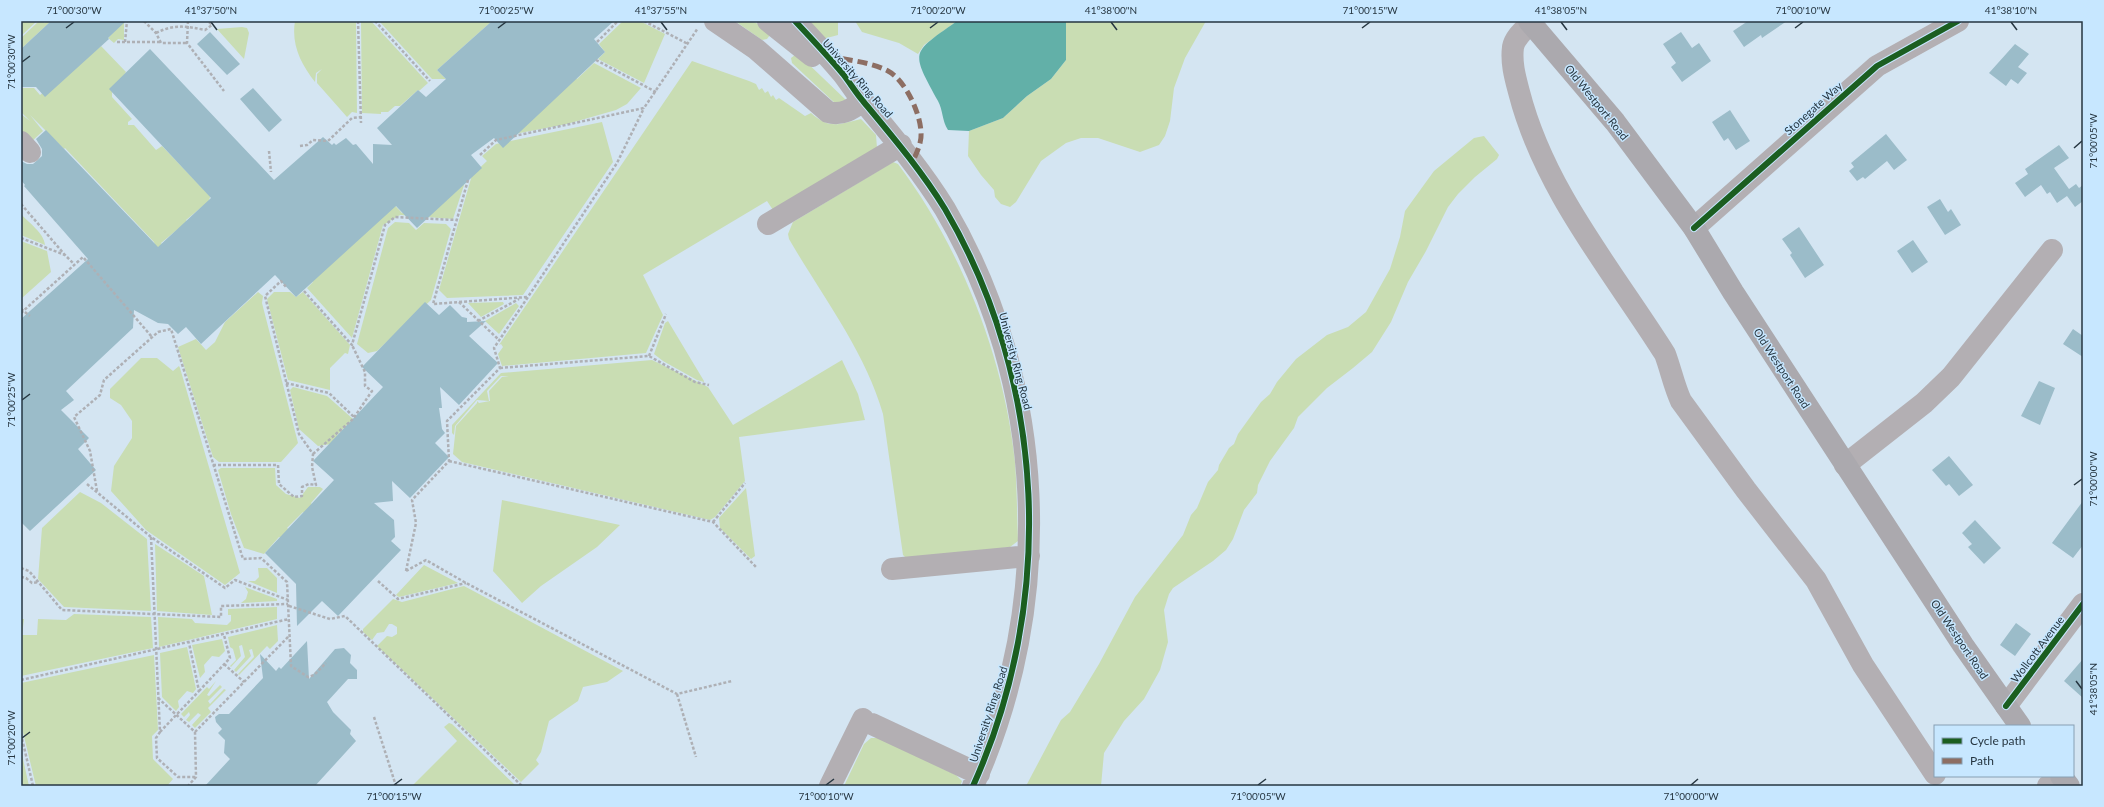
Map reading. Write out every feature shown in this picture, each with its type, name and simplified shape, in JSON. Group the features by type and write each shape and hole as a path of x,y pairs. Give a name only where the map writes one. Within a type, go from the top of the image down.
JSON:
{"main road":[{"name":"Old Westport Road","path":"1530,22 1615,122 1694,228 1845,465 1963,645 2019,725"}],"street":[{"name":"University Ring Road","path":"768,21 795,29 863,101 901,145 931,187 961,238 984,288 1004,346 1022,421 1027,461 1030,501 1029,556 1023,614 1013,671 1000,717 976,780"},
{"name":"Stonegate Way","path":"1694,228 1877,66 1958,21"},
{"path":"1530,22 1517,37 1514,46 1513,70 1524,114 1545,165 1611,273 1665,354 1671,369 1674,387 1681,401 1746,490 1816,580 1863,665 1934,772"},
{"path":"707,25 772,62 828,112 834,114 846,112 863,101"},
{"path":"772,62 795,29"},
{"path":"768,224 901,145"},
{"path":"1845,465 1924,403 1951,377 2052,250"},
{"path":"892,569 1029,556"},
{"name":"Wollcott Avenue","path":"2006,706 2083,604"},
{"path":"830,786 867,721 976,780"},
{"path":"1937,777 1942,786"}],"path":[{"path":"125,42 127,21"},
{"path":"144,21 156,33 161,42"},
{"path":"188,21 187,44 224,91"},
{"path":"156,33 168,26 187,26 205,30 212,25 208,21"},
{"path":"358,21 361,123"},
{"path":"375,21 430,81"},
{"path":"597,42 618,21"},
{"path":"644,21 688,44"},
{"path":"500,368 494,348 617,163 644,108 688,44 707,25"},
{"path":"117,42 161,42 187,44"},
{"path":"596,60 656,92"},
{"path":"480,155 496,140 644,108"},
{"path":"300,146 307,145 315,140 328,140 352,118 361,117"},
{"path":"269,152 271,172"},
{"path":"468,180 433,304 528,297"},
{"path":"21,204 74,264"},
{"path":"352,345 385,225 395,217 456,220"},
{"path":"21,238 65,255"},
{"path":"30,316 22,310 83,257 152,337"},
{"path":"213,465 278,465 279,484 294,498 302,496 302,487 309,484 316,485 312,467 313,454 299,434 264,296 281,281 286,288"},
{"path":"304,291 352,345 364,372 365,386 372,391 354,418 313,454"},
{"path":"478,321 521,298"},
{"path":"459,302 499,340"},
{"path":"649,356 666,314"},
{"path":"97,492 90,451 74,417 100,395 104,380 158,332 171,329 242,558 261,558 287,582 291,666 308,677 314,675 326,664"},
{"path":"709,385 696,382 649,356 500,368 447,421 449,460 412,500 416,523 406,571 426,560 466,583 677,694 732,681"},
{"path":"286,383 329,393 354,418"},
{"path":"449,460 713,522 756,567"},
{"path":"713,522 745,483"},
{"path":"87,484 106,502 151,537 225,588 235,580 288,600"},
{"path":"151,537 160,732"},
{"path":"21,568 29,571 62,610 221,617 221,606 288,605 330,619 345,616 522,786"},
{"path":"21,577 26,578 32,583 38,582"},
{"path":"378,581 398,600 466,583"},
{"path":"21,680 156,651 289,619"},
{"path":"196,777 178,777 157,758 156,738 230,658 224,635"},
{"path":"188,786 196,777 195,732 289,636"},
{"path":"189,643 199,691"},
{"path":"224,664 244,682"},
{"path":"677,694 696,757"},
{"path":"158,698 195,732"},
{"path":"374,717 396,786"},
{"path":"21,734 33,786"}],"shaded area":[{"path":"21,21 37,21 21,36"},
{"path":"39,21 43,21 44,23 51,21 21,49 21,38"},
{"path":"124,21 124,40 118,39 114,43 108,38"},
{"path":"295,21 356,21 357,113 352,112 347,117 317,83 317,74 322,69 316,73 315,82 305,68 298,54 294,38"},
{"path":"361,21 371,21 428,83 400,106 395,106 388,112 381,112 381,114 362,113"},
{"path":"379,21 492,21 437,70 446,79 432,79"},
{"path":"623,21 640,21 665,34 644,83 598,59 605,52 599,44"},
{"path":"735,21 760,24 770,35 767,39 762,40"},
{"path":"804,21 838,21 838,35 823,39"},
{"path":"855,21 957,21 924,45 918,54 899,43 862,32"},
{"path":"957,21 1066,21 1066,60 1051,79 1027,96 1003,118 969,131 948,130 940,104 923,72 920,62 920,54 923,47"},
{"path":"1066,21 1206,21 1185,58 1174,88 1170,121 1165,136 1159,145 1140,152 1098,138 1081,138 1066,143 1041,161 1016,202 1010,207 1001,204 995,197 994,190 981,175 968,156 969,131 1003,118 1027,96 1051,79 1066,60"},
{"path":"247,28 249,33 244,59 217,29"},
{"path":"101,46 126,72 112,92 112,97 132,119 128,122 128,125 134,125 156,150 162,146 209,195 211,195 206,207 203,206 186,220 189,224 178,229 161,243 166,249 158,256 154,242 65,148 64,149 30,115 43,131 31,142 21,132 21,114 30,121 22,113 21,88 34,88 40,95"},
{"path":"795,55 799,55 846,100 837,105 792,63 791,58"},
{"path":"692,61 756,84 759,90 762,88 765,93 768,91 771,97 773,95 776,100 779,98 805,116 811,113 829,124 841,124 861,119 876,135 877,148 775,213 767,201 643,275 663,315 646,353 502,366 498,354 503,347 501,344 499,345"},
{"path":"594,63 641,88 627,104 616,110 567,124 494,138 568,69 577,79"},
{"path":"602,122 613,162 523,295 447,298 439,290 472,175 487,161 482,156 496,144"},
{"path":"1484,136 1499,155 1497,159 1475,177 1458,194 1448,207 1426,251 1408,282 1391,322 1372,352 1327,388 1298,417 1294,428 1270,461 1258,485 1257,493 1244,510 1233,539 1226,550 1213,561 1173,588 1169,594 1164,610 1168,642 1160,670 1144,699 1124,721 1104,753 1101,786 1026,786 1061,720 1070,712 1099,664 1135,597 1183,535 1191,515 1197,508 1208,482 1218,470 1219,465 1229,448 1234,444 1238,434 1261,402 1270,394 1277,382 1296,359 1327,335 1348,327 1366,312 1390,269 1400,237 1405,211 1434,171 1474,138"},
{"path":"893,162 898,164 921,197 941,231 960,268 976,305 990,344 1001,383 1015,462 1018,541 1010,547 937,558 905,557 903,555 883,414 875,391 842,324 789,239 788,234 793,222"},
{"path":"465,182 453,219 400,215 383,225 352,338 307,288 313,282 303,272 387,197 402,213 418,210"},
{"path":"21,214 39,232 45,245 21,235"},
{"path":"395,222 409,223 416,230 424,223 446,224 451,229 431,300 377,351 368,353 357,344 388,228"},
{"path":"21,241 47,251 51,272 22,298"},
{"path":"258,292 263,296 262,303 298,443 281,462 219,462 213,457 178,347 196,339 206,350 215,342 225,322"},
{"path":"274,292 290,292 296,297 303,292 350,345 348,354 345,353 330,368 330,390 288,380 267,299"},
{"path":"503,302 504,304 481,317 468,303"},
{"path":"516,303 519,306 499,334 485,321"},
{"path":"668,321 704,382 697,380 663,361 654,354 665,323"},
{"path":"141,358 157,358 173,371 179,366 180,368 240,573 225,585 146,530 111,491 114,466 132,438 132,421 121,405 110,398 110,389"},
{"path":"652,360 708,387 733,425 842,360 858,394 865,420 739,437 745,481 715,517 710,520 462,462 453,454 456,426 477,403 477,401 479,403 490,401 489,391 502,377 509,376 501,376 487,391 489,401 477,400 476,401 455,426 454,435 452,433 452,425 501,373"},
{"path":"293,387 327,396 353,419 337,435 338,443 318,446 299,429 290,390"},
{"path":"221,468 275,468 276,485 286,494 300,498 308,487 320,487 323,489 311,503 313,506 305,514 303,512 287,528 290,530 282,538 279,537 264,554 244,548 231,514 218,470"},
{"path":"746,488 755,556 751,559 720,528 719,518"},
{"path":"80,492 101,503 147,539 151,611 64,607 38,579 42,528"},
{"path":"502,500 620,525 597,547 541,586 522,603 493,571"},
{"path":"155,544 204,576 212,615 157,611"},
{"path":"424,565 458,583 399,597 396,595"},
{"path":"258,568 267,568 277,578 277,593 248,581 255,581 259,577"},
{"path":"464,586 623,671 607,682 583,687 578,701 549,721 541,752 536,760 539,764 521,782 377,646 387,636 392,637 397,634 397,627 389,624 384,632 377,633 372,640 363,632 363,629 393,599 402,602"},
{"path":"245,587 277,599 277,601 241,603 246,599 248,592"},
{"path":"277,607 277,619 159,647 158,617 192,619 195,623 227,625 231,621 231,615 228,615 228,609"},
{"path":"74,614 151,617 153,648 21,676 21,619 24,619 22,635 37,635 38,619 66,620"},
{"path":"277,625 278,641 270,649 267,646 239,675 238,674 254,657 252,649 249,650 251,656 236,672 234,670 245,657 242,645 239,646 241,656 231,667 230,666 236,660 233,649 230,647 228,637"},
{"path":"222,639 225,651 219,657 212,656 204,665 205,672 200,678 192,645"},
{"path":"187,647 196,689 193,693 187,691 178,701 179,707 176,711 162,697 160,653"},
{"path":"154,655 158,730 152,736 153,759 173,779 167,786 36,786 21,724 21,683"},
{"path":"216,681 207,695 209,696 220,685 222,687 208,701 210,704 224,689 226,690 208,708 211,712 195,728 192,725 201,715 198,713 189,722 186,720 190,715 189,712 184,717 181,714 207,687 209,689"},
{"path":"449,723 452,724 516,786 412,786 457,741 444,727"},
{"path":"871,738 879,738 956,775 962,781 960,786 844,786 864,744"},
{"path":"21,750 29,786 21,786"}],"building":[{"path":"51,21 126,21 108,38 109,39 45,97 36,87 21,87 21,49"},
{"path":"492,21 614,21 594,39 605,52 503,148 494,138 471,155 482,168 417,228 396,206 296,297 275,275 201,344 186,327 178,334 168,324 158,323 134,310 133,328 66,391 74,400 61,410 89,438 78,449 96,470 30,531 21,522 21,319 88,259 24,186 25,185 21,180 21,161 27,164 33,164 42,156 42,149 36,139 46,130 158,247 211,198 109,89 150,49 274,180 323,137 332,145 334,143 336,145 346,138 353,145 356,144 373,164 373,144 392,145 377,128 418,90 426,97 446,79 437,70"},
{"path":"1748,21 1787,21 1762,38 1761,35 1744,47 1733,31"},
{"path":"210,32 240,64 227,75 197,44"},
{"path":"1681,32 1692,48 1699,43 1711,61 1682,82 1671,67 1676,63 1663,44"},
{"path":"2015,44 2029,54 2018,67 2027,73 2018,84 2011,79 2006,86 1989,73"},
{"path":"253,88 282,120 269,132 240,99"},
{"path":"1730,110 1750,141 1736,150 1728,138 1724,141 1712,122"},
{"path":"1886,134 1907,160 1894,170 1887,161 1865,179 1863,177 1857,181 1849,171 1854,167 1851,163"},
{"path":"2059,145 2069,158 2054,168 2069,189 2076,184 2079,188 2083,185 2083,201 2075,207 2067,196 2057,203 2050,192 2047,194 2041,185 2025,197 2015,183 2028,174 2025,169"},
{"path":"1940,199 1948,212 1951,209 1961,225 1945,235 1927,207"},
{"path":"1799,227 1824,265 1805,278 1790,255 1792,253 1782,239"},
{"path":"1913,240 1928,262 1912,273 1897,251"},
{"path":"425,302 439,315 450,305 462,317 467,318 467,322 486,321 469,336 498,363 459,405 440,387 442,408 439,408 442,429 445,433 435,443 449,457 410,498 392,481 393,501 374,503 394,520 395,537 391,541 401,550 338,616 322,601 297,626 296,584 265,553 334,480 313,461 383,387 362,367"},
{"path":"2073,329 2083,336 2083,357 2063,344"},
{"path":"2039,381 2055,388 2040,425 2021,416"},
{"path":"1949,456 1973,485 1959,496 1949,484 1946,486 1932,470"},
{"path":"2083,501 2083,545 2073,558 2052,543"},
{"path":"1975,520 2001,548 1984,564 1968,547 1972,544 1962,533"},
{"path":"2016,623 2031,634 2015,656 2000,645"},
{"path":"307,641 309,679 335,649 344,648 351,655 350,663 357,670 357,679 348,679 327,702 333,712 351,730 350,734 356,741 315,786 205,786 230,759 224,753 225,740 218,733 222,729 216,722 215,717 219,714 229,714 263,678 260,654 276,671 279,667 281,669"},
{"path":"2083,659 2083,698 2064,681"}],"marked path":[{"path":"828,56 867,63 881,68 894,75 906,89 915,106 921,132 919,147 913,161"}],"cycle path":[{"path":"795,21 843,74 860,98 906,154 945,209 979,276 1004,347 1021,420 1028,494 1028,568 1018,643 1000,716 973,786"},
{"path":"1694,228 1877,66 1958,21"},
{"path":"2006,706 2083,604"}]}
